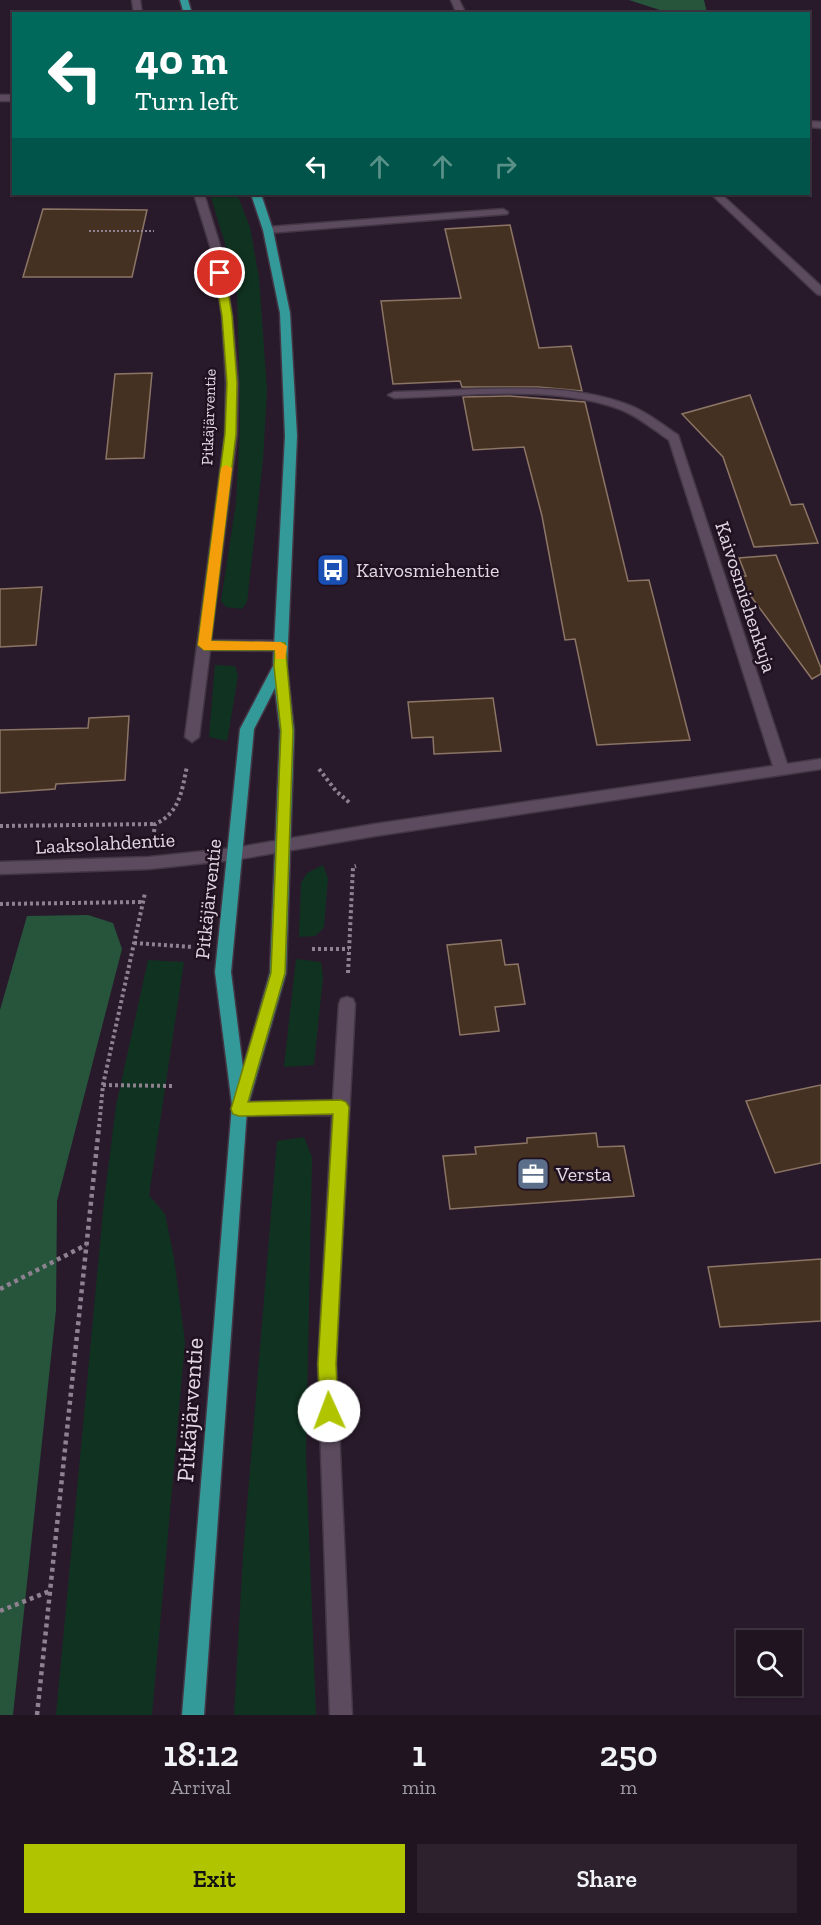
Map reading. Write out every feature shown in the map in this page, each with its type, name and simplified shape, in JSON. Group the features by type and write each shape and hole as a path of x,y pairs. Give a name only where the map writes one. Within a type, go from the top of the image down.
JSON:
{"main road":[{"name":"Pitkäjärventie","path":"239,1109 278,973 287,731 280,666 291,436 289,369 285,313 268,230 256,195"},
{"name":"Pitkäjärventie","path":"193,1715 239,1109 223,972 247,729 280,666"}],"street":[{"name":"Pitkäjärventie","path":"192,737 231,434 232,383 227,316 217,252 199,195"},
{"path":"717,195 821,292"},
{"path":"268,230 503,212"},
{"name":"Kaivosmiehenkuja","path":"394,395 526,393 588,396 628,409 674,438 781,768"},
{"path":"204,645 281,646"},
{"path":"283,847 375,830 781,768 821,764"},
{"name":"Laaksolahdentie","path":"0,868 150,863 283,847"},
{"path":"341,1715 327,1364 347,1004"},
{"path":"239,1109 341,1107"}],"path":[{"path":"89,231 154,231"},
{"path":"0,826 155,824 166,821 177,809 192,737"},
{"path":"37,1715 103,1085 143,902 155,824"},
{"path":"347,1004 353,867 365,865"},
{"path":"0,903 143,902"},
{"path":"103,1085 172,1086"},
{"path":"0,1289 86,1245"},
{"path":"0,1611 50,1591"}],"green space":[{"path":"629,0 704,0 707,12 666,12"},
{"path":"210,195 237,195 250,227 259,278 267,390 263,460 247,602 242,609 226,607 221,601 236,503 240,428 237,294"},
{"path":"215,665 235,666 238,676 227,741 209,737"},
{"path":"323,865 328,878 324,928 315,936 299,937 301,883 307,873"},
{"path":"88,915 113,923 122,949 57,1201 56,1310 13,1715 0,1715 0,1010 27,916"},
{"path":"296,959 321,962 323,977 314,1065 284,1067"},
{"path":"148,960 184,962 149,1195 165,1214 174,1258 185,1342 152,1715 56,1715 104,1201 116,1106"},
{"path":"304,1137 312,1157 306,1457 316,1715 234,1715 243,1555 277,1141"}],"building":[{"path":"43,209 147,210 132,277 23,277"},
{"path":"510,225 539,348 571,346 582,391 538,387 462,387 460,381 393,384 381,301 461,298 445,229"},
{"path":"152,373 144,458 106,459 115,374"},
{"path":"750,395 791,505 803,504 818,543 754,547 723,457 682,414"},
{"path":"509,396 585,402 628,581 649,580 690,740 597,745 575,639 565,640 542,516 524,447 473,450 463,397"},
{"path":"776,555 821,668 821,674 812,679 736,576 746,576 739,558"},
{"path":"42,587 36,645 0,647 0,589"},
{"path":"493,698 501,751 434,754 433,737 412,738 408,702"},
{"path":"129,716 125,780 56,784 55,789 0,793 0,730 88,728 89,718"},
{"path":"501,940 505,965 518,964 525,1004 495,1007 499,1031 460,1035 447,945"},
{"path":"821,1085 821,1163 775,1173 746,1101"},
{"path":"596,1133 598,1147 624,1146 634,1196 450,1209 443,1156 476,1154 475,1147 527,1143 527,1138"},
{"path":"821,1259 821,1321 720,1327 708,1267"}],"slow traffic":[{"path":"226,468 204,645 281,646 281,656"}],"place":[{"name":"Kaivosmiehentie","path":"333,570"},
{"name":"Versta","path":"533,1174"}],"route":[{"path":"220,273 227,316 232,383 231,434 204,645 281,646 280,666 287,731 278,973 239,1109 341,1107 327,1364 329,1411"}]}
